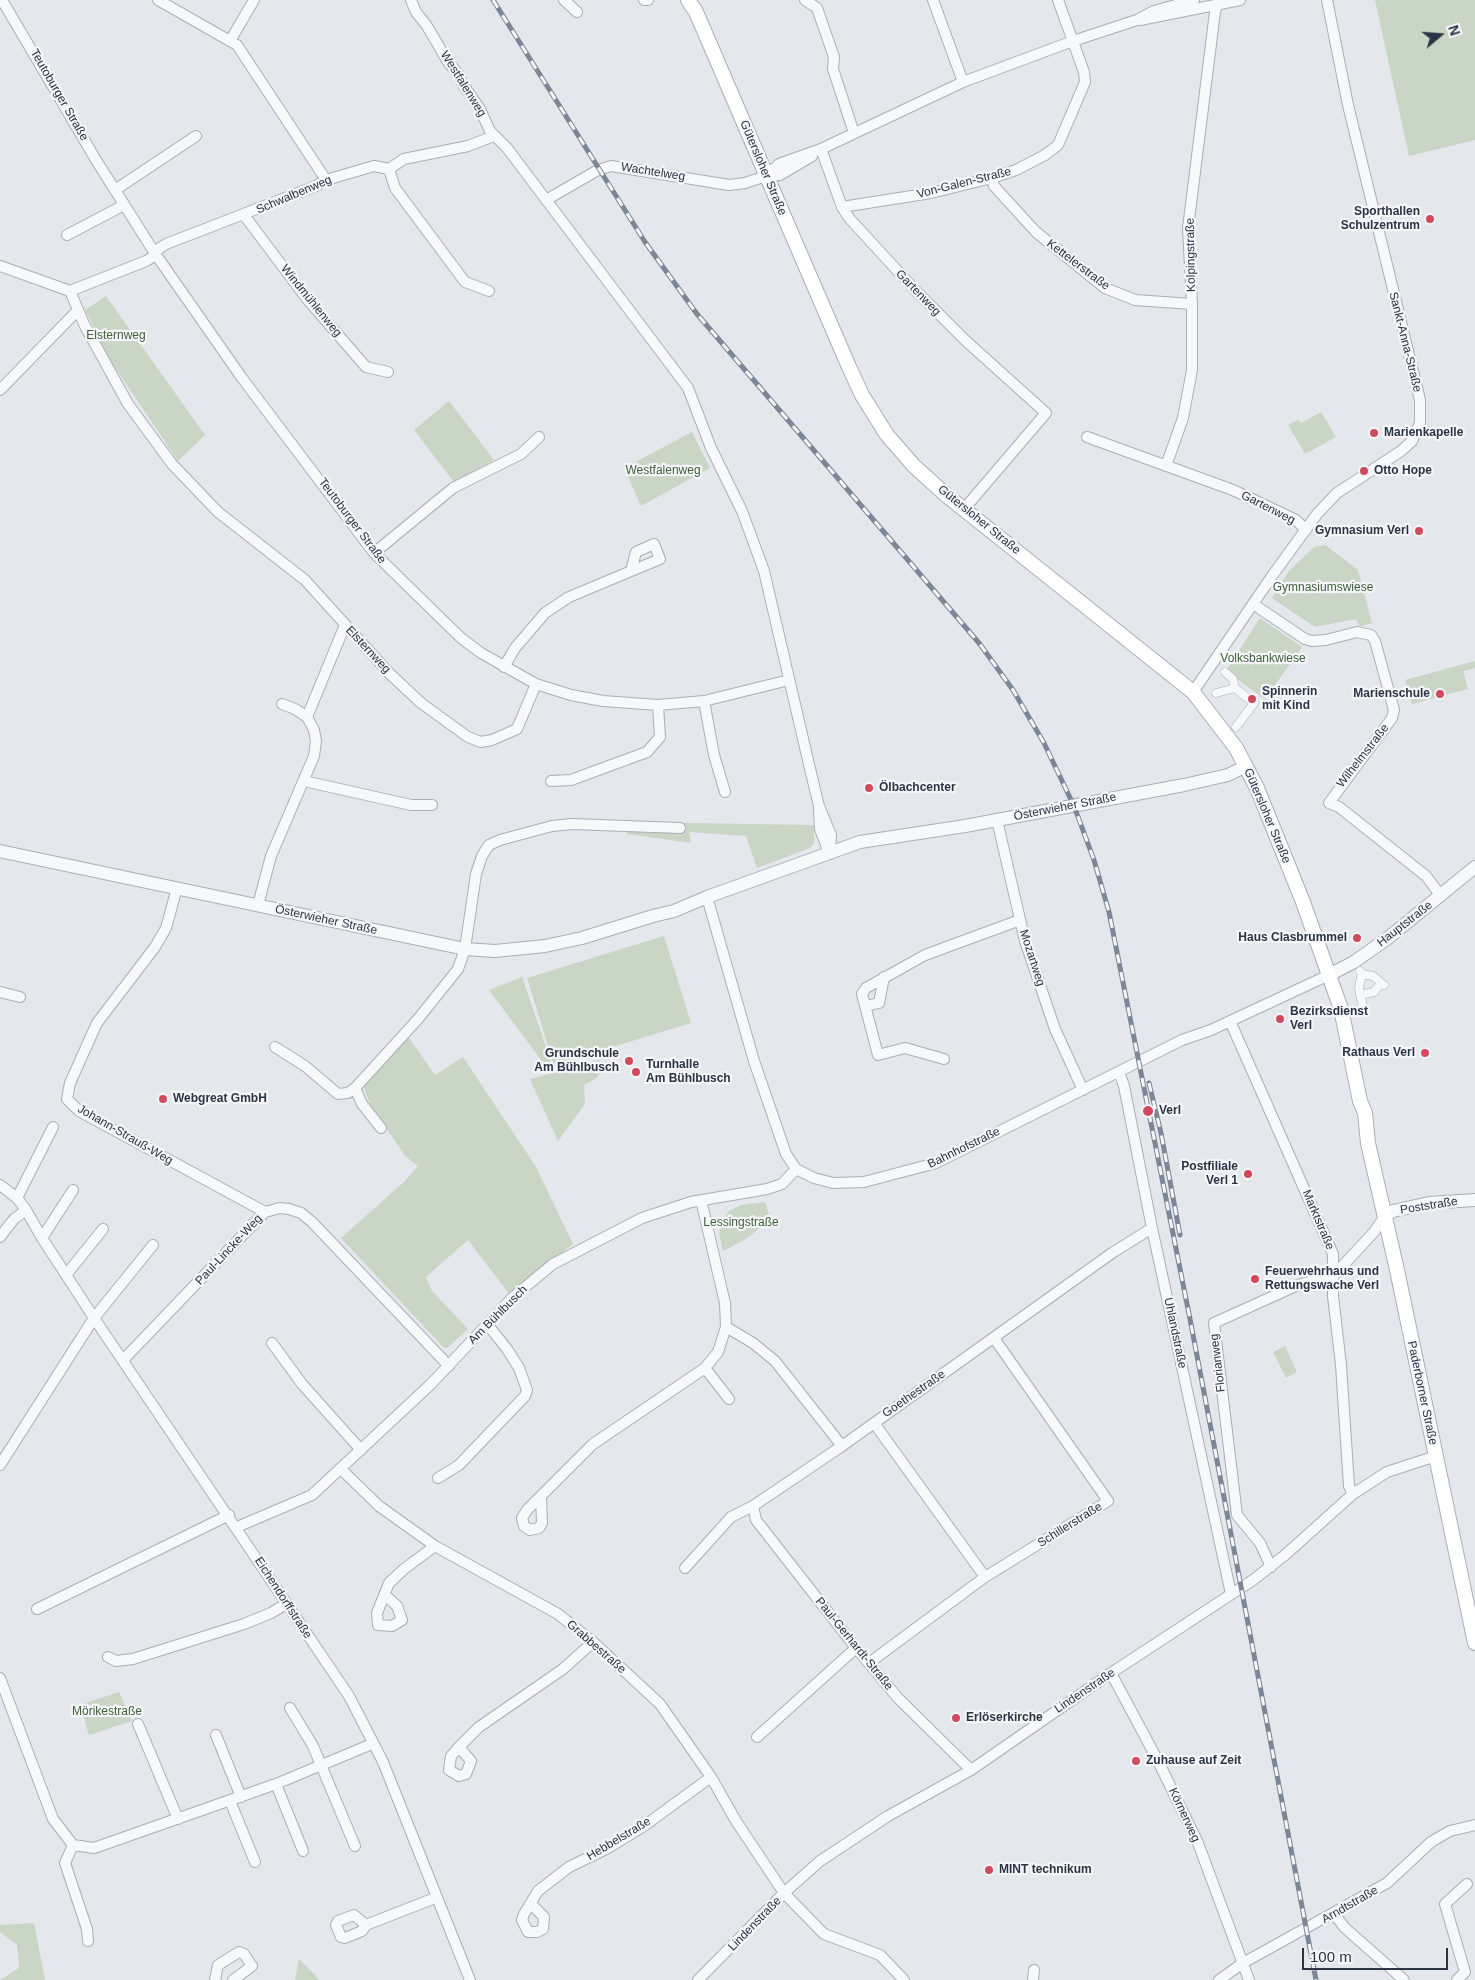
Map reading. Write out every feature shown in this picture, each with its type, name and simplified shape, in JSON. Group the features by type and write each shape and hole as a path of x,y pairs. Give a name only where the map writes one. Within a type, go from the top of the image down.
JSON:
{"main road":[{"name":"Gütersloher Straße","path":"692,4 849,367 874,416 914,466 964,509 1193,692 1227,736 1246,766 1293,876 1330,974"},
{"name":"Paderborner Straße","path":"1330,974 1341,1009 1360,1101 1360,1122 1368,1143 1475,1643"}],"street":[{"name":"Teutoburger Straße","path":"2,0 155,254 242,378 374,553 461,638 536,684 571,695 603,701 658,705 704,700 789,680"},
{"path":"158,0 237,45 326,180"},
{"path":"230,41 254,0"},
{"name":"Westfalenweg","path":"410,0 448,62 459,75 494,136 507,148 688,388 711,448 742,511 764,571 819,806 831,835 830,854"},
{"path":"564,0 577,12"},
{"path":"805,0 817,8 834,57 833,69 854,133"},
{"path":"933,0 963,82"},
{"name":"Von-Galen-Straße","path":"842,207 922,195 992,178 1016,170 1045,155 1058,144 1084,82 1084,72 1058,0"},
{"path":"1137,20 1154,11 1194,0"},
{"path":"1137,20 1240,0"},
{"name":"Sankt-Anna-Straße","path":"1193,692 1317,514 1337,493 1401,451 1412,441 1420,423 1420,400 1352,123 1328,0"},
{"name":"Kolpingstraße","path":"1166,466 1183,418 1192,370 1192,304 1188,228 1215,4"},
{"name":"Wachtelweg","path":"546,200 598,170 611,166 729,185 746,183 766,176 779,164 821,150 963,82 1073,41 1137,20"},
{"path":"115,190 196,136"},
{"name":"Schwalbenweg","path":"70,291 146,261 166,244 244,215 316,186 326,180 374,166 389,169 404,159 468,146 494,136"},
{"name":"Gartenweg","path":"821,150 842,207 916,292 966,341 1046,413 964,509"},
{"path":"389,169 395,188 465,282 489,291"},
{"name":"Kettelerstraße","path":"992,178 994,186 1036,232 1105,288 1135,300 1192,304"},
{"path":"67,235 124,205"},
{"name":"Windmühlenweg","path":"244,215 307,299 366,367 388,372"},
{"path":"0,266 70,291"},
{"name":"Elsternweg","path":"70,291 78,310 128,404 172,464 218,512 305,580 390,674 421,703 468,737 481,742 492,740 516,729 536,684"},
{"path":"0,390 78,310"},
{"path":"374,553 452,488 521,454 539,437"},
{"name":"Gartenweg","path":"1087,437 1232,490 1296,520 1306,530"},
{"path":"504,666 515,648 545,613 569,596 631,571"},
{"name":"Wilhelmstraße","path":"1253,604 1305,639 1312,641 1326,640 1357,632 1371,635 1375,641 1394,710 1392,718 1329,802 1339,807 1426,876 1441,896"},
{"path":"307,717 345,625"},
{"path":"1225,672 1233,679 1235,688 1254,703 1248,716 1236,726"},
{"path":"1216,693 1235,688"},
{"path":"1244,695 1249,688"},
{"path":"704,700 714,755 725,792"},
{"path":"258,906 271,856 314,756 316,741 314,730 307,717 295,709 282,704"},
{"path":"550,781 571,780 648,752 660,737 658,705"},
{"name":"Österwieher Straße","path":"0,851 465,949 495,951 545,946 600,933 653,916 680,902 707,897 830,854 841,847 860,842 997,820 1216,778 1246,766"},
{"path":"304,781 411,805 432,805"},
{"name":"Mozartweg","path":"997,820 1020,920 1055,1029 1083,1090"},
{"path":"275,1047 305,1066 338,1094 348,1093 354,1088 418,1019 458,969 465,949 476,874 482,856 489,845 500,840 552,826 572,824 680,828"},
{"name":"Hauptstraße","path":"1330,974 1349,966 1374,949 1475,867"},
{"name":"Johann-Strauß-Weg","path":"177,888 166,928 155,947 97,1023 70,1082 67,1099 79,1111 265,1212"},
{"path":"707,897 773,1119 786,1154 796,1169"},
{"path":"944,1058 905,1048 878,1055 866,1006 862,1002 862,994 866,988 925,955 1020,920"},
{"path":"1356,1012 1363,1005 1357,991 1361,973 1373,976 1383,984 1374,992 1357,991"},
{"name":"Bahnhofstraße","path":"796,1169 814,1178 832,1183 864,1182 916,1170 936,1163 1182,1040 1230,1021 1330,974"},
{"path":"0,992 20,998"},
{"name":"Marktstraße","path":"1230,1021 1332,1254 1333,1296 1341,1365 1350,1486 1353,1494"},
{"name":"Uhlandstraße","path":"1119,1072 1124,1086 1152,1228 1231,1594"},
{"path":"354,1088 362,1104 381,1128"},
{"path":"17,1198 54,1127"},
{"name":"Am Bühlbusch","path":"237,1527 312,1495 449,1366 520,1291 560,1260 642,1218 701,1200 767,1189 782,1184 796,1169"},
{"name":"Eichendorffstraße","path":"0,1185 17,1198 26,1210 94,1318 229,1515 286,1604 349,1696 372,1744 383,1762 435,1898 470,1980"},
{"path":"42,1238 73,1190"},
{"path":"540,1497 593,1444 705,1368 718,1352 726,1327 725,1303 701,1200"},
{"name":"Poststraße","path":"1384,1217 1393,1211 1428,1203 1475,1200"},
{"name":"Paul-Lincke-Weg","path":"124,1360 265,1212 289,1209 301,1214 312,1222 449,1366"},
{"path":"0,1237 14,1219 26,1210"},
{"path":"1334,1275 1374,1232 1384,1217"},
{"name":"Goethestraße","path":"685,1568 731,1517 752,1506 842,1446 1112,1253 1152,1228"},
{"path":"66,1275 103,1229"},
{"path":"0,1464 94,1318 153,1245"},
{"name":"Florianweg","path":"1271,1567 1260,1543 1237,1515 1214,1323 1298,1284 1334,1275"},
{"path":"438,1478 459,1465 525,1396 527,1390 519,1368 487,1324"},
{"path":"726,1327 753,1343 774,1361 842,1446"},
{"name":"Schillerstraße","path":"869,1663 985,1577 1108,1501 994,1338"},
{"path":"272,1343 302,1384 361,1450"},
{"path":"705,1368 729,1399"},
{"path":"874,1423 985,1577"},
{"name":"Lindenstraße","path":"698,1980 716,1964 784,1893 820,1861 849,1841 970,1770 1111,1673 1271,1567 1353,1494 1387,1472 1436,1456"},
{"name":"Grabbestraße","path":"341,1469 379,1506 435,1546 558,1614 594,1642 660,1704 712,1777 736,1822 784,1893 824,1934 880,1955 904,1980"},
{"name":"Paul-Gerhardt-Straße","path":"752,1506 756,1520 856,1648 898,1698 970,1770"},
{"path":"37,1609 229,1515"},
{"path":"385,1594 389,1583 404,1568 435,1546"},
{"path":"108,1657 116,1661 133,1659 244,1624 271,1614 286,1604"},
{"path":"459,1747 479,1727 563,1669 594,1642"},
{"path":"757,1737 856,1648"},
{"name":"Körnerweg","path":"1111,1673 1157,1759 1198,1843 1249,1980"},
{"path":"0,1678 54,1819 73,1846 94,1848 276,1784 372,1744"},
{"path":"290,1708 322,1765 354,1846"},
{"path":"138,1724 178,1819"},
{"path":"216,1735 241,1797"},
{"name":"Hebbelstraße","path":"531,1904 538,1890 559,1874 615,1844 712,1777"},
{"path":"276,1784 303,1852"},
{"path":"230,1801 254,1862"},
{"name":"Arndtstraße","path":"1219,1980 1243,1963 1387,1883 1431,1842 1450,1832 1475,1825"},
{"path":"73,1846 64,1863 88,1929 88,1940"},
{"path":"1457,1980 1464,1972 1445,1904 1467,1884"},
{"path":"366,1925 435,1898"},
{"path":"1334,1914 1345,1928 1404,1980"},
{"path":"218,1980 218,1965 239,1952 244,1954 252,1966 233,1980"}],"green space":[{"path":"1375,0 1475,0 1475,140 1409,156"},
{"path":"106,296 205,435 178,461 110,360 85,310"},
{"path":"449,401 494,460 454,482 414,430"},
{"path":"1321,412 1336,437 1305,454 1288,425 1298,420 1301,423"},
{"name":"Westfalenweg","path":"692,432 710,468 641,506 624,468"},
{"name":"Gymnasiumswiese","path":"1325,545 1358,570 1372,623 1359,627 1356,619 1315,627 1272,598 1289,571 1314,547"},
{"name":"Volksbankwiese","path":"1260,618 1302,647 1265,699 1226,671"},
{"path":"1475,661 1475,668 1463,671 1468,689 1412,704 1405,680"},
{"path":"626,822 814,825 814,843 810,848 757,868 746,836 689,832 691,843 627,834"},
{"path":"664,936 691,1023 554,1065 527,978"},
{"path":"522,977 552,1064 547,1068 489,990"},
{"path":"407,1035 435,1075 463,1057 536,1167 573,1244 510,1295 468,1240 426,1277 432,1291 468,1329 447,1348 443,1347 341,1238 405,1181 418,1166 405,1156 369,1102 363,1084"},
{"path":"599,1060 602,1068 597,1078 584,1085 585,1104 558,1141 530,1079"},
{"name":"Lessingstraße","path":"765,1202 770,1217 746,1239 723,1251 719,1233 722,1221 729,1211 741,1205"},
{"path":"1285,1346 1297,1372 1286,1378 1273,1352"},
{"name":"Mörikestraße","path":"119,1692 132,1721 89,1735 80,1705"},
{"path":"34,1923 45,1980 0,1980 19,1968 17,1945 0,1932 0,1925"},
{"path":"299,1959 315,1975 319,1980 295,1980"}],"railway":[{"path":"493,0 645,242 697,314 979,643 1013,690 1044,743 1074,806 1094,860 1109,912 1190,1319 1316,1980"},
{"path":"1149,1083 1161,1133 1180,1235"}],"place":[{"name":"Sporthallen Schulzentrum","path":"1430,219"},
{"name":"Marienkapelle","path":"1374,433"},
{"name":"Otto Hope","path":"1364,471"},
{"name":"Gymnasium Verl","path":"1419,531"},
{"name":"Marienschule","path":"1440,694"},
{"name":"Spinnerin mit Kind","path":"1252,699"},
{"name":"Ölbachcenter","path":"869,788"},
{"name":"Haus Clasbrummel","path":"1357,938"},
{"name":"Bezirksdienst Verl","path":"1280,1019"},
{"name":"Rathaus Verl","path":"1425,1053"},
{"name":"Grundschule Am Bühlbusch","path":"629,1061"},
{"name":"Turnhalle Am Bühlbusch","path":"636,1072"},
{"name":"Webgreat GmbH","path":"163,1099"},
{"name":"Verl","path":"1148,1111"},
{"name":"Postfiliale Verl 1","path":"1248,1174"},
{"name":"Feuerwehrhaus und Rettungswache Verl","path":"1255,1279"},
{"name":"Erlöserkirche","path":"956,1718"},
{"name":"Zuhause auf Zeit","path":"1136,1761"},
{"name":"MINT technikum","path":"989,1870"}]}
